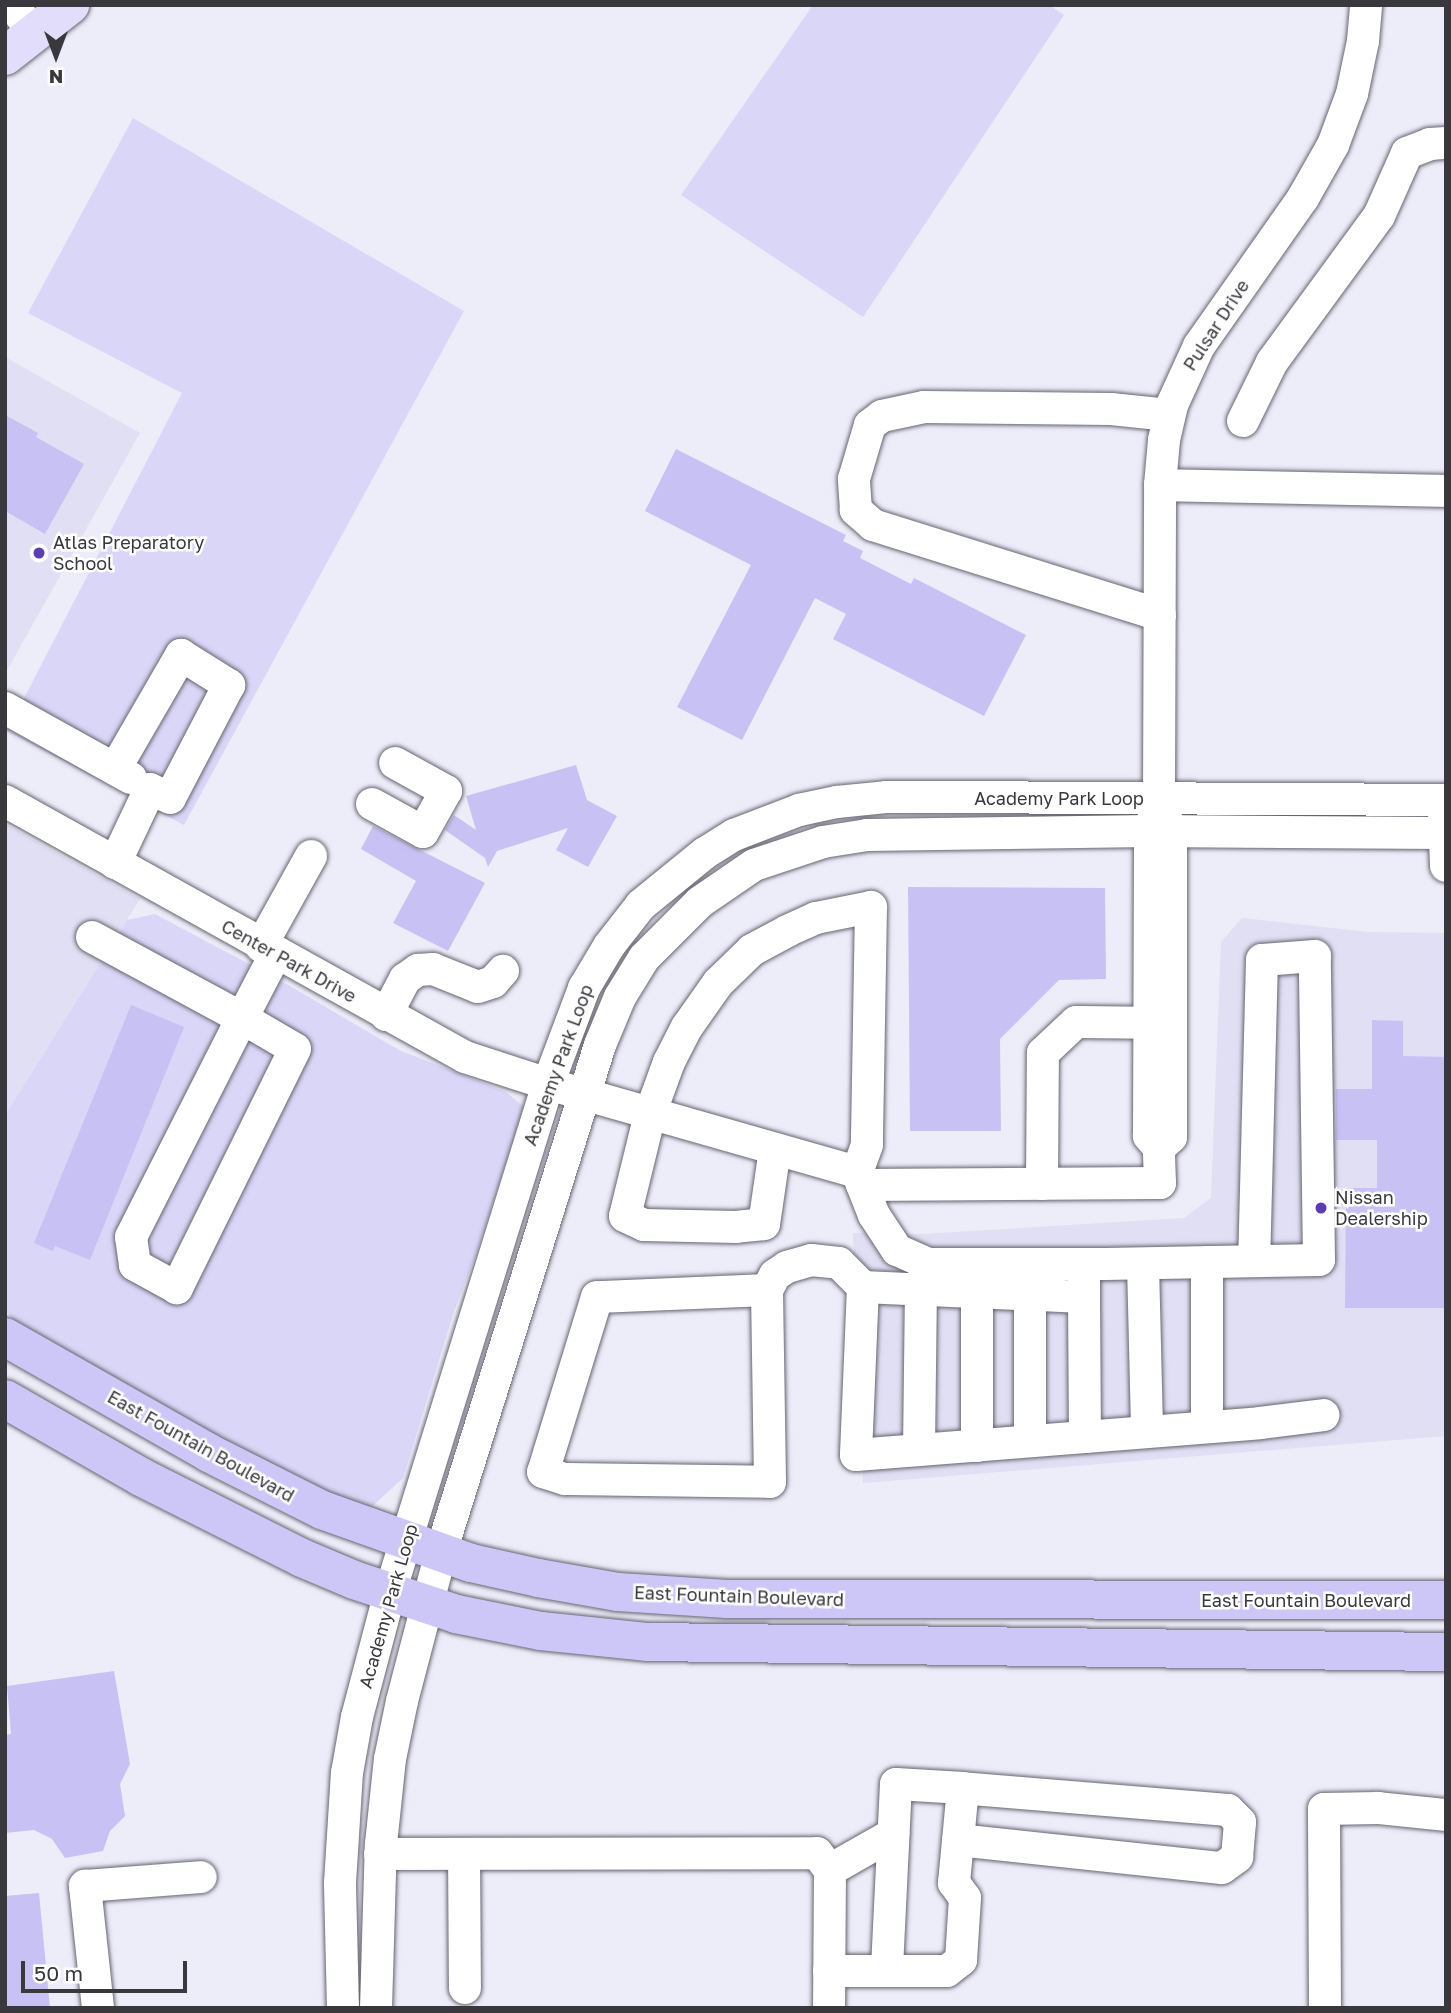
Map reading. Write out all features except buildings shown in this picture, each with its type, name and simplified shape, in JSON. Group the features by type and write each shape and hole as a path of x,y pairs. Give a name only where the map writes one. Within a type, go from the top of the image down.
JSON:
{"highway":[{"name":"East Fountain Boulevard","path":"5,1337 287,1494 405,1541 538,1578 667,1597 1446,1600"},
{"path":"5,1399 228,1522 302,1558 456,1614 541,1631 648,1642 1446,1652"}],"main road":[{"path":"18,32 70,5"}],"street":[{"name":"Pulsar Drive","path":"1042,1184 1160,1183 1159,1147 1149,1136 1160,1023 1160,485 1169,415 1185,371 1199,346 1321,171 1352,94 1363,41 1366,5"},
{"path":"1243,421 1272,362 1379,216 1407,153 1430,144 1446,143"},
{"path":"1160,615 873,525 856,510 854,480 870,425 882,416 924,407 1111,409 1169,415"},
{"path":"1160,485 1446,491"},
{"path":"115,769 181,656 229,685 115,863"},
{"path":"5,708 160,793"},
{"path":"372,804 422,832 446,791 395,763"},
{"name":"Academy Park Loop","path":"343,2008 340,1883 347,1773 357,1717 390,1592 548,1084 584,988 609,946 641,905 705,853 734,835 799,810 886,797 1445,800"},
{"path":"1445,800 1446,866"},
{"name":"Center Park Drive","path":"5,801 268,950 465,1057 548,1084 775,1149 860,1179 1042,1184"},
{"name":"Academy Park Loop","path":"376,2008 380,1854 390,1759 441,1552 584,1094 620,997 644,957 700,902 754,865 823,842 867,835 1160,831 1445,833"},
{"path":"92,937 242,1018 295,1049 177,1288 135,1265 131,1237 242,1018 268,950 311,856"},
{"path":"775,1149 764,1224 736,1227 644,1225 625,1216 650,1114 669,1062 687,1027 718,983 752,950 816,918 871,907 867,1145 860,1179 874,1215 897,1250 928,1264 1143,1264 1319,1260 1315,956 1262,960 1254,1261"},
{"path":"386,1015 405,979 418,970 433,969 478,987 493,982 503,971"},
{"path":"1042,1184 1043,1053 1076,1022 1160,1023"},
{"path":"767,1290 597,1297 543,1472 565,1479 770,1482 767,1290 775,1275 787,1266 811,1259 839,1263 863,1287 1084,1297"},
{"path":"1207,1262 1208,1427"},
{"path":"1030,1264 1030,1441"},
{"path":"1084,1264 1085,1437"},
{"path":"1143,1264 1147,1432"},
{"path":"863,1287 856,1455 1324,1415"},
{"path":"919,1450 921,1290"},
{"path":"977,1293 977,1446"},
{"path":"887,1971 896,1784 1228,1810 1240,1822 1237,1857 1222,1868 958,1840"},
{"path":"829,1971 947,1972 961,1960 965,1898 954,1884 962,1788"},
{"path":"1325,2008 1324,1809 1378,1808 1446,1815"},
{"path":"830,1870 893,1834"},
{"path":"380,1854 817,1853 830,1870 829,2008"},
{"path":"464,1854 465,1988"},
{"path":"98,2008 85,1886 201,1877"}],"shaded area":[{"path":"813,5 1049,5 1064,15 863,317 681,195"},
{"path":"133,118 464,311 184,825 7,731 182,393 28,313"},
{"name":"Atlas Preparatory School","path":"5,357 140,433 5,674"},
{"path":"5,824 140,899 5,1115"},
{"path":"155,914 283,982 399,1050 506,1092 524,1107 476,1254 454,1311 403,1478 367,1511 334,1500 121,1384 20,1327 5,1310 5,1115 127,920"},
{"name":"Nissan Dealership","path":"1242,918 1368,932 1446,933 1446,1436 863,1483 853,1233 923,1234 1184,1218 1211,1198 1221,942"}],"place":[{"name":"Atlas Preparatory School","path":"39,553"},
{"name":"Nissan Dealership","path":"1321,1208"}]}
